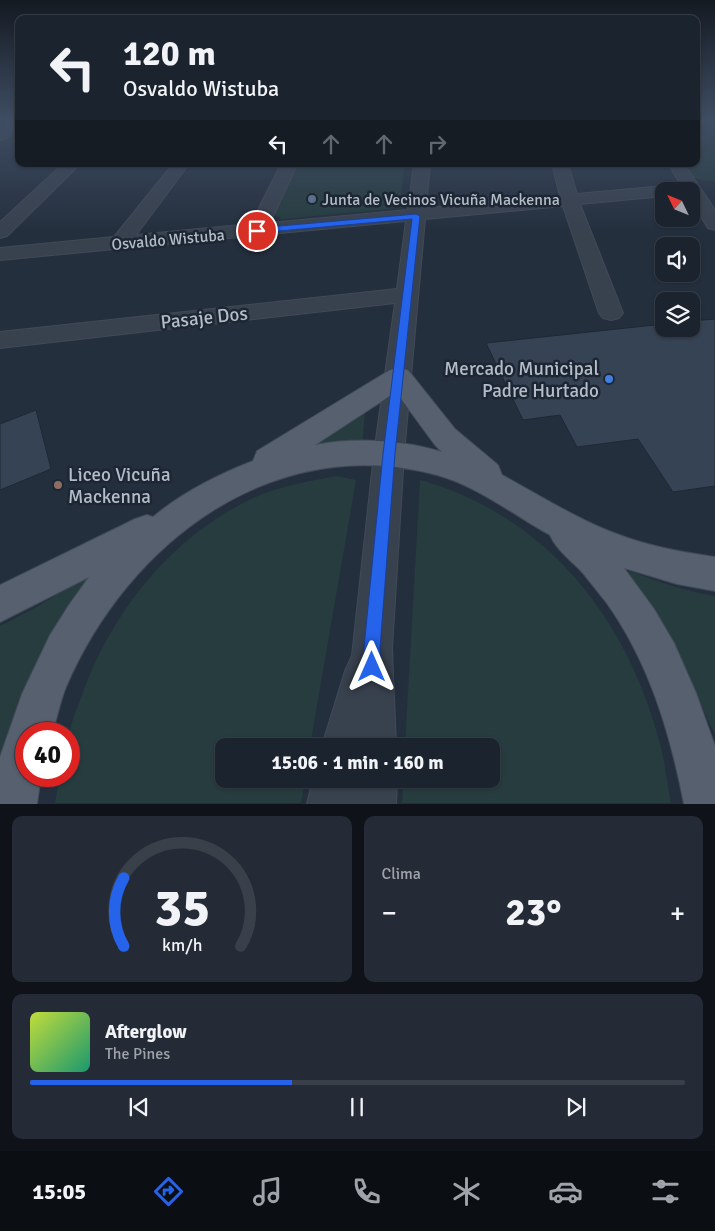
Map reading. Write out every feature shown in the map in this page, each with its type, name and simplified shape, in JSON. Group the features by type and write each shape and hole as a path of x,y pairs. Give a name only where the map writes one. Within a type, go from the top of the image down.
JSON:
{"main road":[{"path":"0,604 182,513 399,376 445,437 506,491"},
{"path":"235,481 300,459 345,453 389,454 438,464 472,476 506,491 539,512 600,544 627,555 679,568 715,574"},
{"path":"539,512 572,539 603,572 632,610 659,655 682,707 700,765 707,804"},
{"path":"34,722 47,682 83,616 124,564 182,513"},
{"path":"14,804 17,787"}],"street":[{"path":"0,232 69,167"},
{"path":"120,243 179,167"},
{"path":"257,231 288,167"},
{"path":"374,738 372,648 389,454 422,167"},
{"path":"561,167 570,201 611,313"},
{"path":"679,167 694,182"},
{"path":"700,188 715,224"},
{"name":"Osvaldo Wistuba","path":"0,254 655,192"},
{"name":"Pasaje Dos","path":"0,340 408,295"},
{"path":"346,738 372,648"},
{"path":"330,804 334,788"},
{"path":"373,804 374,788"}],"green space":[{"path":"700,157 715,157 715,181 694,177 683,167 700,167"},
{"path":"291,167 405,167 400,200 390,209 282,219 270,212"},
{"path":"360,411 365,412 362,446 305,448"},
{"path":"336,476 356,480 311,738 215,738 215,788 304,788 301,803 55,803 58,787 80,787 80,722 73,722 75,713 107,638 144,584 190,538 217,519 256,497 301,483"},
{"path":"420,480 465,496 506,518 542,545 574,577 602,613 625,652 644,695 661,748 671,803 402,803 403,788 500,788 500,738 405,738"},
{"path":"95,571 53,639 29,684 18,707 0,758 0,626 35,608"},
{"path":"630,571 672,586 715,596 715,735 686,672 627,574"}],"building":[{"name":"Mercado Municipal Padre Hurtado","path":"715,319 715,486 673,492 638,439 577,447 560,415 523,420 486,343 655,325 655,337 700,337 700,320"},
{"path":"36,410 51,469 0,490 0,424"}],"place":[{"name":"Junta de Vecinos Vicuña Mackenna","path":"312,199"},
{"name":"Mercado Municipal Padre Hurtado","path":"609,379"},
{"name":"Liceo Vicuña Mackenna","path":"58,485"}],"route":[{"path":"257,231 416,216 389,454 372,648 372,667"}]}
